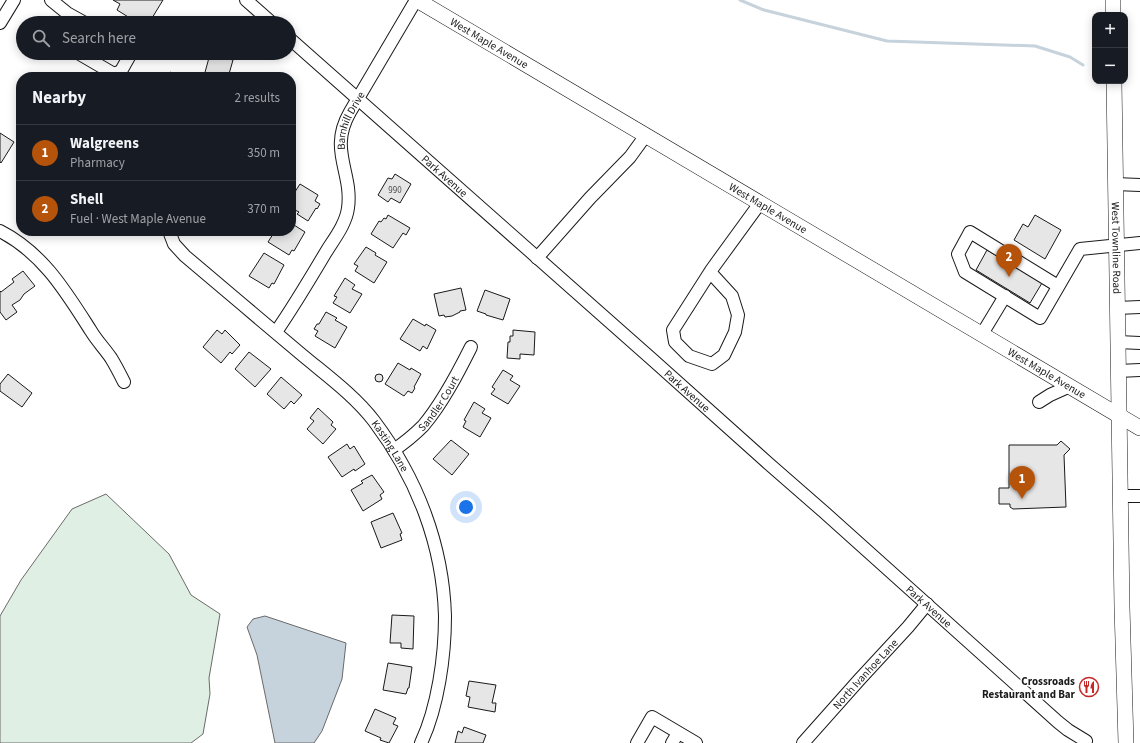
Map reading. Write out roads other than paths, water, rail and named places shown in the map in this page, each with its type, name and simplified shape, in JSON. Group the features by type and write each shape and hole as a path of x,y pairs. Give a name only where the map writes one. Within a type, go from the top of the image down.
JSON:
{"main road":[{"name":"West Maple Avenue","path":"417,0 1140,428"},
{"path":"1113,0 1113,12"},
{"name":"West Townline Road","path":"1114,84 1120,496 1126,743"}],"street":[{"path":"0,23 14,0"},
{"path":"51,0 63,16"},
{"path":"246,0 264,16"},
{"name":"Barnhill Drive","path":"276,332 291,311 342,225 348,209 348,193 340,152 341,131 345,121 417,0"},
{"name":"Park Avenue","path":"296,44 928,604 1058,722 1086,741"},
{"path":"90,60 111,72"},
{"path":"118,72 127,60"},
{"path":"537,258 590,198 630,157 646,135"},
{"path":"1115,184 1140,185"},
{"path":"710,272 732,296 738,315 735,332 724,355 712,364 689,356 675,342 673,330 710,272 760,203"},
{"path":"0,232 15,239 45,266 64,290 111,358 124,382"},
{"path":"1058,286 970,232 958,254 965,272 1040,318 1080,249 1140,243"},
{"name":"Kasting Lane","path":"171,236 174,244 186,256 348,394 373,420 394,450 416,490 428,518 438,552 444,600 445,640 440,682 430,721 421,743"},
{"path":"982,334 1004,296"},
{"path":"1117,308 1140,307"},
{"path":"1118,342 1140,343"},
{"name":"Sandler Court","path":"394,450 421,428 431,416 458,372 471,347"},
{"path":"1118,371 1140,370"},
{"path":"1039,402 1070,386"},
{"path":"1120,496 1140,496"},
{"name":"North Ivanhoe Lane","path":"804,742 928,604"},
{"path":"637,743 652,717 675,738 696,743"}],"waterway":[{"path":"740,0 764,10 887,41 1035,46 1070,57 1083,65"}],"place":[{"name":"Shell","path":"1009,277"},
{"name":"Walgreens","path":"1022,499"},
{"name":"Crossroads Restaurant and Bar","path":"1089,687"}]}
